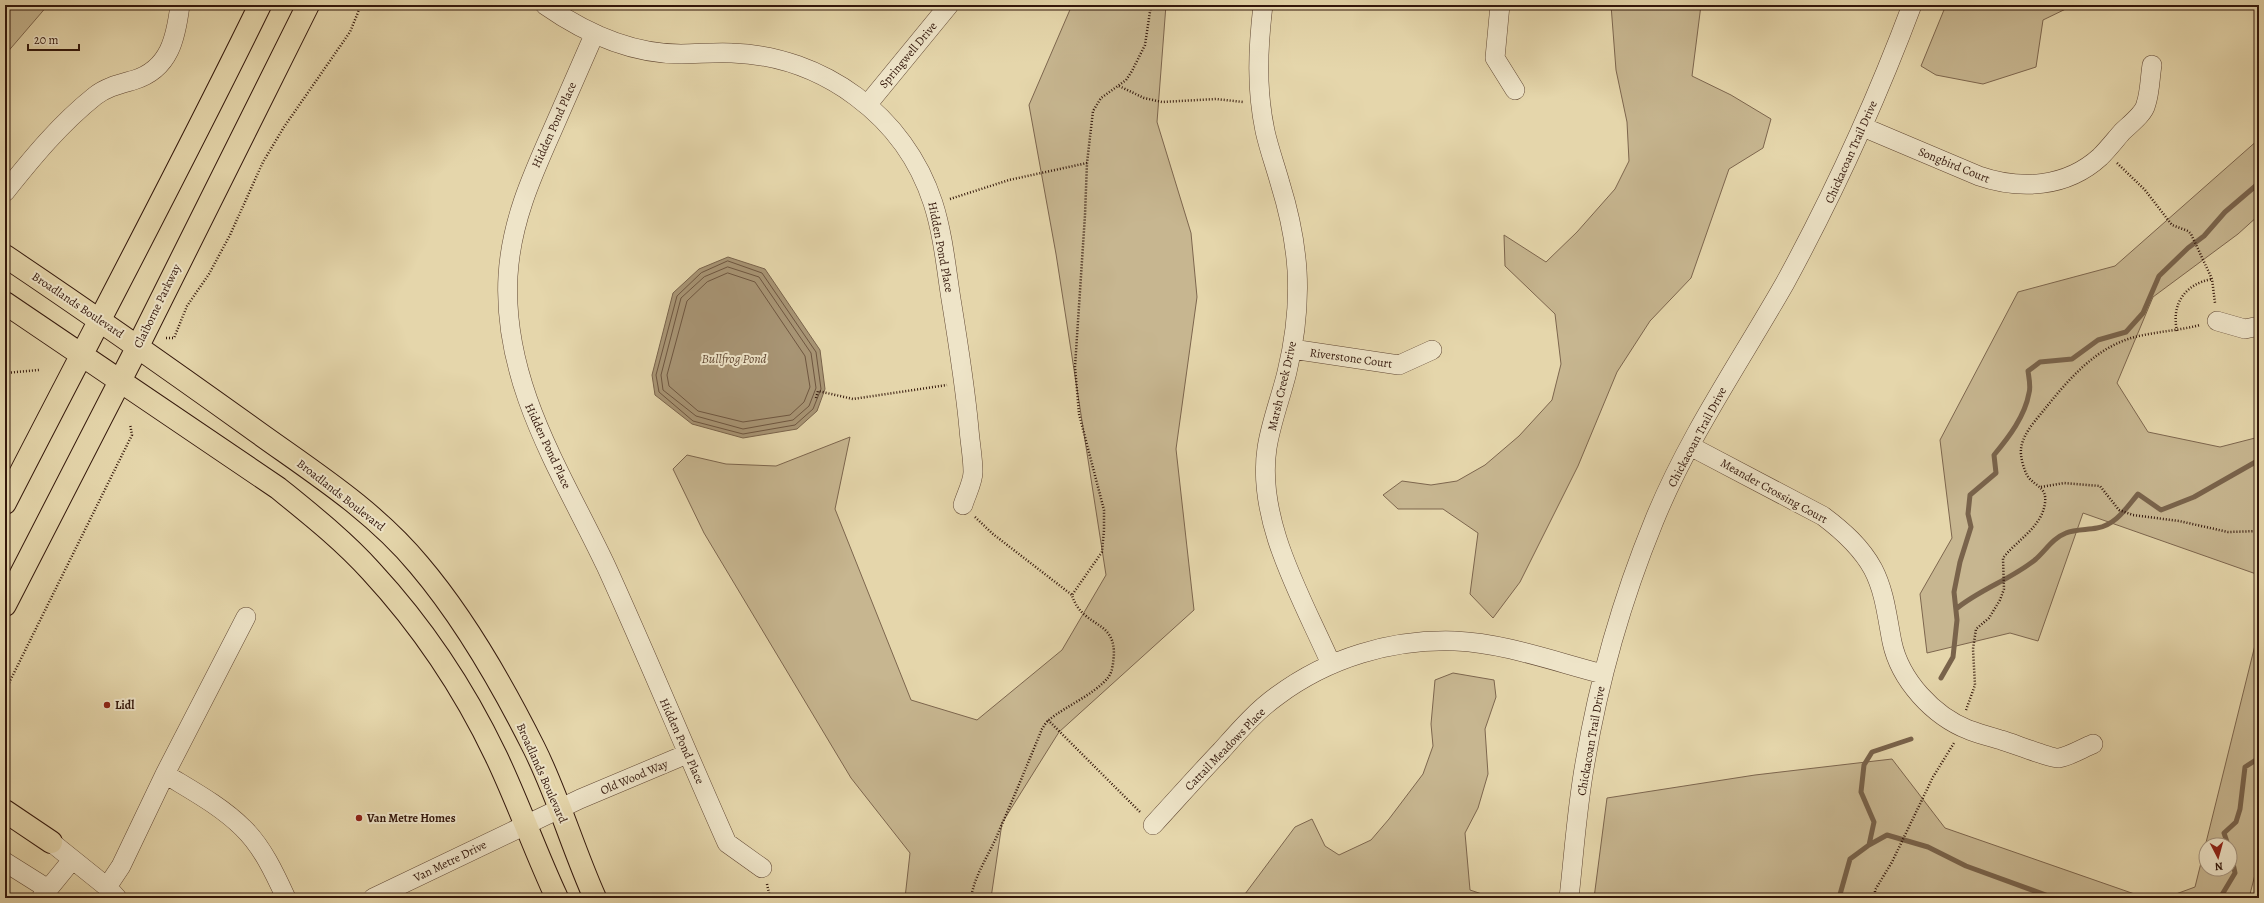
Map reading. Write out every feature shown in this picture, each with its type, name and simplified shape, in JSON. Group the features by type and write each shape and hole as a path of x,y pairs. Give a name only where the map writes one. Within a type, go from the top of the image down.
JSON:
{"main road":[{"path":"5,503 80,355 195,137 260,5"},
{"name":"Claiborne Parkway","path":"5,605 119,380 138,346 308,5"},
{"name":"Broadlands Boulevard","path":"5,256 138,346 364,510 393,536 419,565 451,609 506,696 534,749 595,898"},
{"path":"5,303 278,488 308,512 370,569 402,607 470,706 496,756 557,898"},
{"path":"5,812 51,842"}],"street":[{"path":"5,192 45,142 96,95 110,87 141,78 155,70 166,58 173,44 180,5"},
{"path":"545,5 566,20 594,34"},
{"name":"Springwell Drive","path":"867,105 949,5"},
{"name":"Marsh Creek Drive","path":"1263,5 1258,56 1260,99 1265,131 1280,183 1294,246 1297,298 1292,349 1267,449 1266,480 1270,512 1278,542 1331,664"},
{"path":"1500,5 1495,58 1515,90"},
{"name":"Chickacoan Trail Drive","path":"1569,898 1584,766 1603,674 1612,638 1654,519 1690,446 1820,218 1864,127 1912,5"},
{"name":"Hidden Pond Place","path":"762,868 727,843 606,567 533,417 520,380 512,348 508,309 508,276 512,238 520,204 594,34 643,50 680,54 732,53 762,56 791,63 831,80 867,105 897,135 914,160 934,204 965,384 973,474 963,505"},
{"name":"Songbird Court","path":"1864,127 1998,183 2020,186 2043,184 2065,178 2082,169 2105,151 2146,106 2152,65"},
{"path":"2217,321 2245,329 2259,326"},
{"name":"Riverstone Court","path":"1292,349 1399,365 1432,350"},
{"name":"Meander Crossing Court","path":"1690,446 1823,516 1842,530 1859,548 1873,569 1883,592 1893,643 1901,666 1912,686 1928,704 1946,718 1961,726 2058,758 2093,744"},
{"path":"51,842 112,892 121,866 165,774 246,617"},
{"name":"Cattail Meadows Place","path":"1153,824 1250,719 1276,696 1304,678 1331,664 1356,654 1388,646 1421,642 1456,641 1491,646 1603,674"},
{"name":"Old Wood Way","path":"559,810 580,799 688,754"},
{"path":"165,774 204,798 244,829 259,850 286,898"},
{"name":"Van Metre Drive","path":"373,898 526,824 559,810"},
{"path":"5,862 44,893 72,860"}],"path":[{"path":"166,338 174,338 187,306 209,274 230,235 263,162 284,127 350,32 361,5"},
{"path":"1072,595 1102,552 1104,530 1104,510 1085,439 1076,395 1075,367 1086,215 1087,163 1093,111 1101,98 1119,86 1132,71 1145,45 1151,5"},
{"path":"1119,86 1144,98 1162,102 1216,99 1245,102 1260,99"},
{"path":"1875,898 1875,890 1892,862 1897,848 1907,832 1933,777 1957,738 1975,685 1973,649 1976,629 1997,608 2004,589 2004,558 2032,528 2044,511 2046,496 2041,487 2028,477 2021,449 2028,430 2067,381 2091,360 2116,344 2142,335 2178,331 2217,321 2212,279 2191,234 2188,231 2172,225 2145,190 2105,151"},
{"path":"934,204 1009,180 1087,163"},
{"path":"2178,331 2175,313 2177,302 2193,285 2212,279"},
{"path":"5,373 39,370"},
{"path":"816,398 818,391 853,399 954,384 965,384"},
{"path":"5,691 132,435 130,424"},
{"path":"2041,487 2064,483 2100,486 2119,510 2133,515 2180,521 2228,532 2259,531"},
{"path":"963,505 993,534 1072,595 1075,606 1085,616 1102,625 1111,636 1116,652 1112,672 1103,682 1048,720 1042,729 999,832 973,885 971,898"},
{"path":"1048,720 1153,824"}],"shaded area":[{"path":"5,5 48,5 5,55"},
{"path":"1072,5 1166,5 1157,122 1191,233 1197,297 1176,449 1194,610 1059,732 1002,823 991,898 905,898 910,853 851,778 704,533 673,469 687,455 726,464 776,466 850,437 835,509 911,700 977,720 1062,650 1106,575 1056,254 1029,105"},
{"path":"1611,5 1701,5 1692,76 1731,95 1771,119 1763,148 1729,169 1691,278 1650,321 1617,372 1578,466 1520,582 1493,618 1470,594 1478,533 1443,509 1398,509 1383,495 1402,481 1431,485 1457,481 1485,465 1519,436 1552,400 1561,364 1555,314 1505,266 1504,235 1546,262 1577,232 1615,189 1629,161 1627,122 1616,70"},
{"path":"1946,5 2074,5 2043,20 2036,67 1983,84 1936,75 1921,66"},
{"path":"2259,139 2259,215 2238,234 2153,297 2117,383 2148,432 2220,447 2259,437 2259,575 2083,513 2038,641 2010,633 1927,653 1920,594 1952,538 1940,440 2018,292 2115,266"},
{"path":"2259,629 2259,859 2249,898 2165,898 2195,887 2198,875 2198,877 2238,877 2238,837 2207,837"},
{"path":"1453,673 1494,680 1496,697 1485,729 1488,774 1478,808 1465,833 1470,890 1494,898 1242,898 1295,827 1312,819 1325,846 1339,855 1371,840 1423,774 1433,746 1431,724 1435,680"},
{"path":"1892,759 1945,828 2146,898 1594,898 1607,798 1755,775"}],"water":[{"name":"Bullfrog Pond","path":"728,257 765,269 820,350 825,389 817,411 797,429 743,438 692,424 655,395 652,375 673,293 699,269"}],"waterway":[{"path":"1941,678 1953,657 1957,620 1954,592 1960,562 1971,527 1968,514 1970,495 1996,473 1994,455 2016,426 2027,402 2030,388 2028,371 2040,362 2072,359 2098,340 2126,332 2143,313 2159,276 2188,248 2204,236 2225,212 2259,183"},
{"path":"1956,609 1965,602 2027,566 2061,535 2073,531 2097,528 2115,520 2138,494 2161,510 2194,497 2259,460"},
{"path":"1839,898 1850,859 1869,845 1874,822 1861,792 1864,765 1872,752 1911,739"},
{"path":"2225,837 2224,833 2236,822 2240,809 2245,767 2259,758"},
{"path":"1869,845 1887,835 1928,847 1966,866 2054,898"},
{"path":"2220,898 2233,877"}],"place":[{"name":"Lidl","path":"107,705"},
{"name":"Van Metre Homes","path":"359,818"}]}
